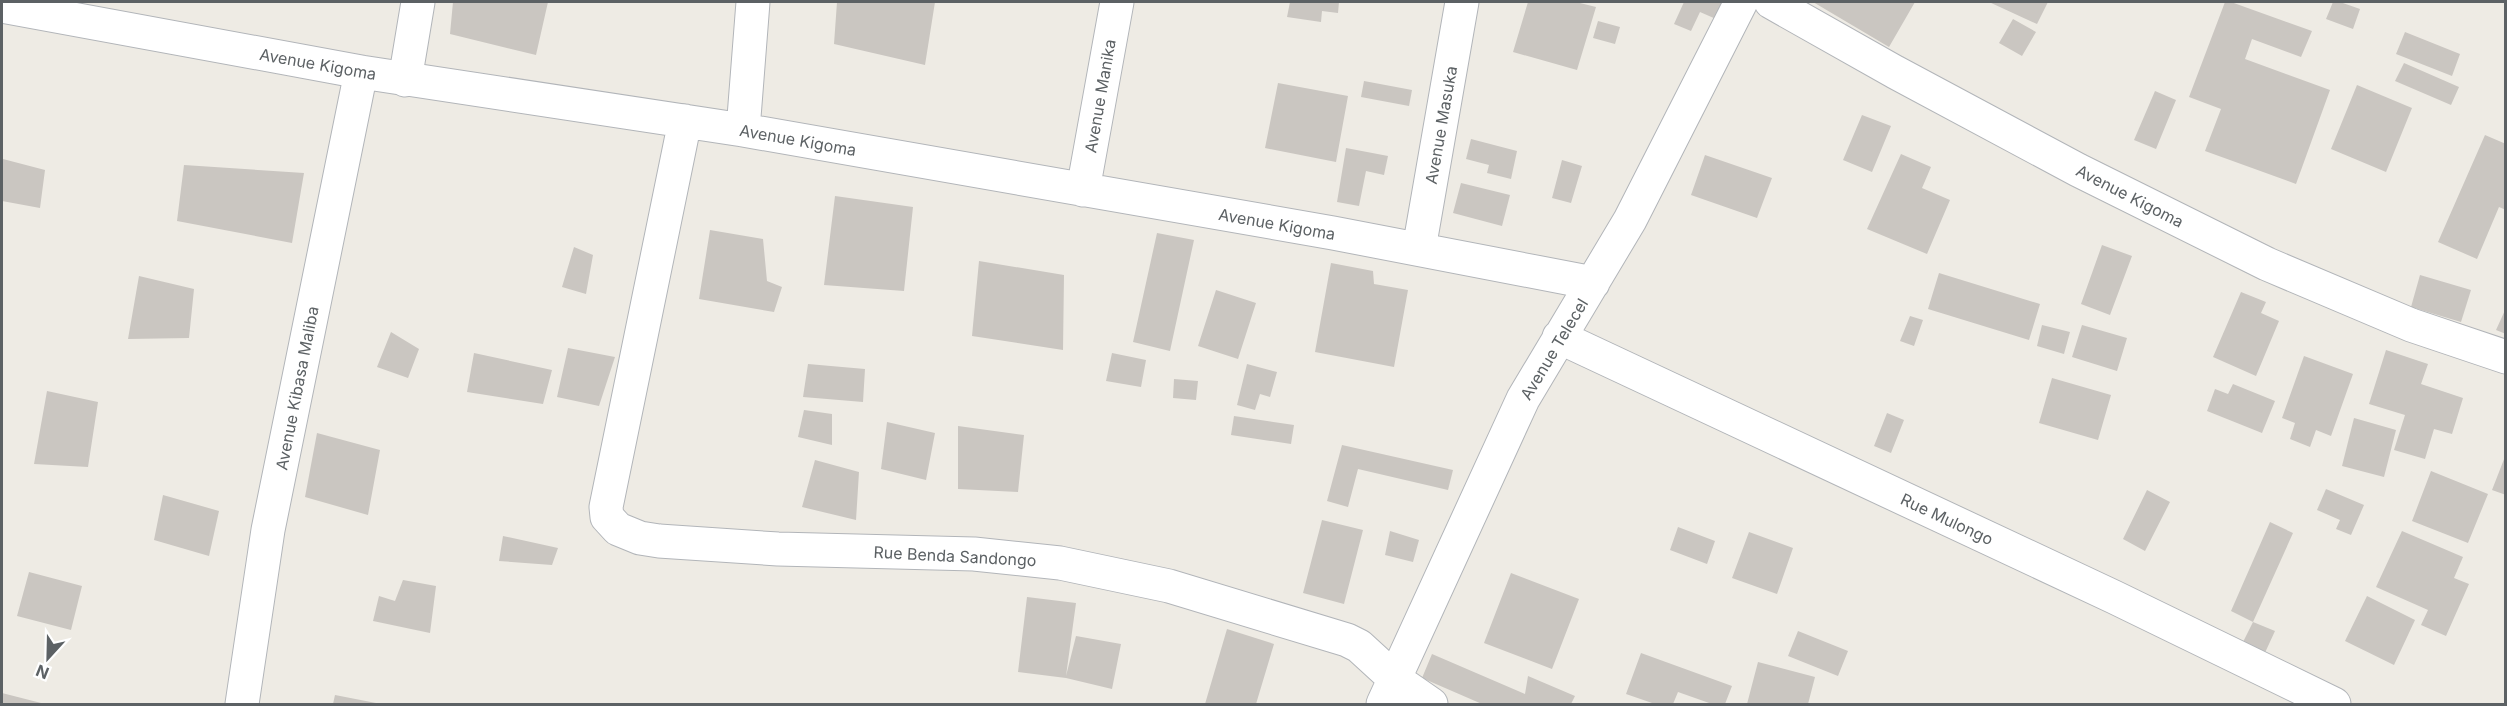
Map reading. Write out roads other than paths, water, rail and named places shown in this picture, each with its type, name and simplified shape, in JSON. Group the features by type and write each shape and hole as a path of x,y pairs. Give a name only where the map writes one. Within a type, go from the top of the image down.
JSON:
{"street":[{"path":"405,80 418,2"},
{"path":"743,130 753,2"},
{"name":"Avenue Manika","path":"1083,190 1117,2"},
{"name":"Avenue Masuka","path":"1419,249 1462,2"},
{"name":"Avenue Telecel","path":"1389,692 1523,399 1630,220 1741,2"},
{"name":"Avenue Kigoma","path":"1772,2 1895,72 2078,170 2267,264 2411,325 2505,357"},
{"name":"Avenue Kigoma","path":"3,9 405,80 743,130 1419,249 1593,283"},
{"name":"Avenue Kibasa Maliba","path":"242,705 268,530 361,72"},
{"name":"Rue Benda Sandongo","path":"686,121 606,507 607,517 618,529 640,538 659,541 778,549 1015,557 1060,563 1158,584 1330,633 1359,646 1389,692 1431,705"},
{"name":"Rue Mulongo","path":"1559,337 2114,597 2334,705"}]}
